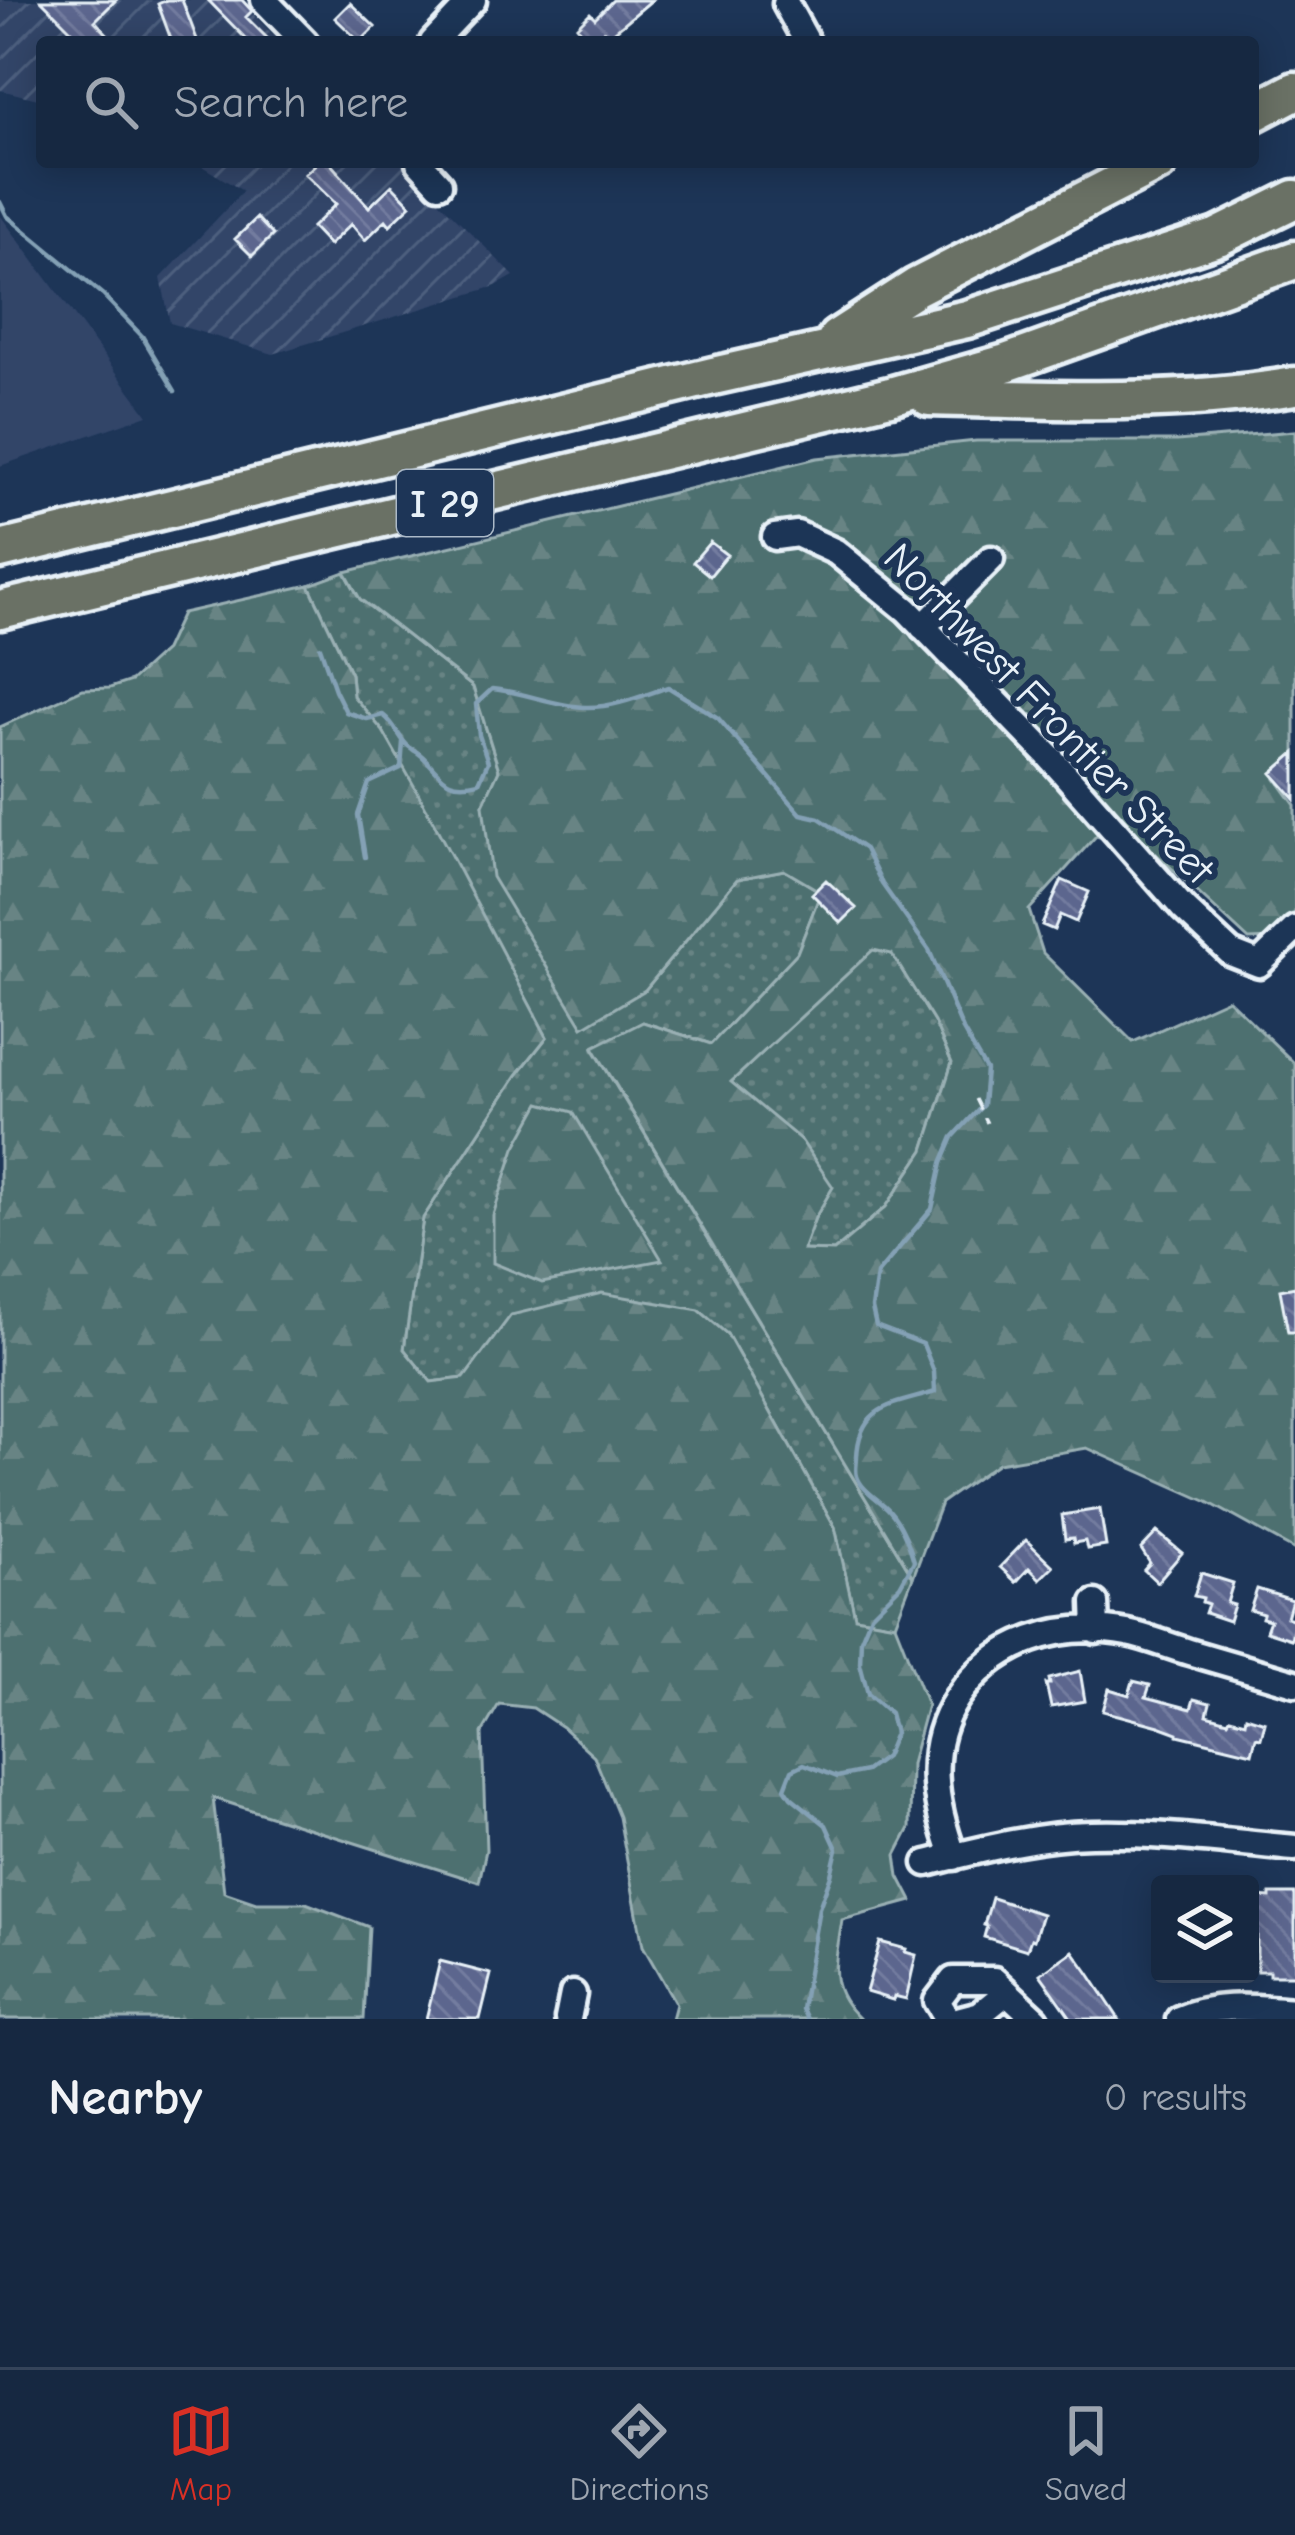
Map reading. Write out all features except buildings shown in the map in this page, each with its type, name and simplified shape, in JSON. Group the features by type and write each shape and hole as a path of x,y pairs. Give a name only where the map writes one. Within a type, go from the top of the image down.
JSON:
{"highway":[{"path":"1259,110 1295,92"},
{"path":"814,353 916,287 1147,168"},
{"name":"I 29","path":"0,550 967,319 1218,236 1295,200"},
{"name":"I 29","path":"0,610 890,396 1006,363 1295,260"},
{"path":"890,396 1079,401 1257,393 1295,386"}],"street":[{"path":"264,0 299,36"},
{"path":"439,36 473,0"},
{"path":"786,4 804,36"},
{"path":"424,168 439,184"},
{"name":"Northwest Frontier Street","path":"775,537 797,534 836,552 907,610 1048,755 1184,909 1231,953 1259,964 1295,929"},
{"path":"923,626 991,559"},
{"path":"1095,1603 1096,1631"},
{"path":"954,1857 939,1817 934,1780 937,1748 949,1710 992,1659 1023,1641 1060,1630 1124,1632 1295,1683"},
{"path":"927,1863 1087,1834 1143,1834 1295,1848"},
{"path":"948,2019 937,2001 953,1980 994,1980 1036,2019"},
{"path":"962,2019 980,2014 1007,1992"},
{"path":"1179,2019 1201,2009 1226,2006 1295,2012"}],"path":[{"path":"975,1099 987,1123"}],"shaded area":[{"path":"0,0 239,0 274,36 36,36 36,99 0,90"},
{"path":"205,168 406,168 514,276 496,286 273,354 170,323 161,278 243,191"},
{"path":"0,215 148,415 0,466"}],"green space":[{"path":"1295,431 1295,761 1276,779 1295,805 1295,915 1271,939 1249,940 1152,850 1096,836 1029,910 1043,953 1133,1042 1228,999 1295,1064 1295,1550 1208,1502 1087,1448 998,1463 941,1503 913,1577 593,1047 643,1022 711,1044 797,953 821,892 784,870 737,879 645,990 583,1027 492,877 483,805 499,770 473,687 360,599 345,572 817,458 976,441 1177,441","holes":["873,950 892,954 934,1022 952,1063 924,1150 886,1207 834,1251 803,1250 833,1187 801,1140 731,1082"]},
{"path":"345,572 360,599 473,687 499,770 483,805 645,990 737,879 784,870 821,892 797,953 711,1044 643,1022 593,1048 913,1577 895,1624 855,1617 835,1527 727,1334 512,1315 465,1378 431,1382 404,1349 423,1218 547,1037 383,731 353,696 351,674 309,585"},
{"path":"309,585 351,674 353,696 383,731 547,1037 423,1218 404,1349 431,1382 464,1378 511,1315 602,1293 699,1310 727,1334 835,1527 855,1617 895,1624 927,1705 911,1764 910,1828 896,1855 899,1876 912,1901 842,1920 837,1985 860,2019 672,2019 676,2004 643,1946 619,1817 594,1756 533,1708 499,1704 482,1733 486,1850 479,1882 213,1798 224,1892 256,1903 306,1903 369,1927 364,2019 0,2019 0,727 83,689 131,681 165,650 182,613"},
{"path":"873,949 892,954 934,1022 952,1063 924,1150 886,1207 834,1251 801,1250 832,1186 731,1082"},
{"path":"540,1103 573,1112 662,1260 542,1283 493,1263 493,1215 515,1148"}],"waterway":[{"path":"0,202 7,216 103,295 142,336 175,391"},
{"path":"320,647 346,712 367,719 383,715 407,745 452,783 479,782 488,762 476,704 492,689 596,707 668,687 718,718 801,814 819,818 865,849 882,884 929,950 963,1030 986,1070 983,1105 953,1137 932,1209 877,1274 872,1308 876,1326 923,1344 934,1372 935,1392 893,1404 872,1417 864,1426 857,1457 859,1481 894,1516 914,1561 900,1586 871,1615 861,1639 860,1663 868,1694 890,1713 895,1733 885,1757 866,1771 837,1777 804,1764 792,1770 785,1788 826,1825 837,1849 819,1908 802,2009 807,2019"},
{"path":"365,857 358,815 369,783 401,768 403,742"}]}
